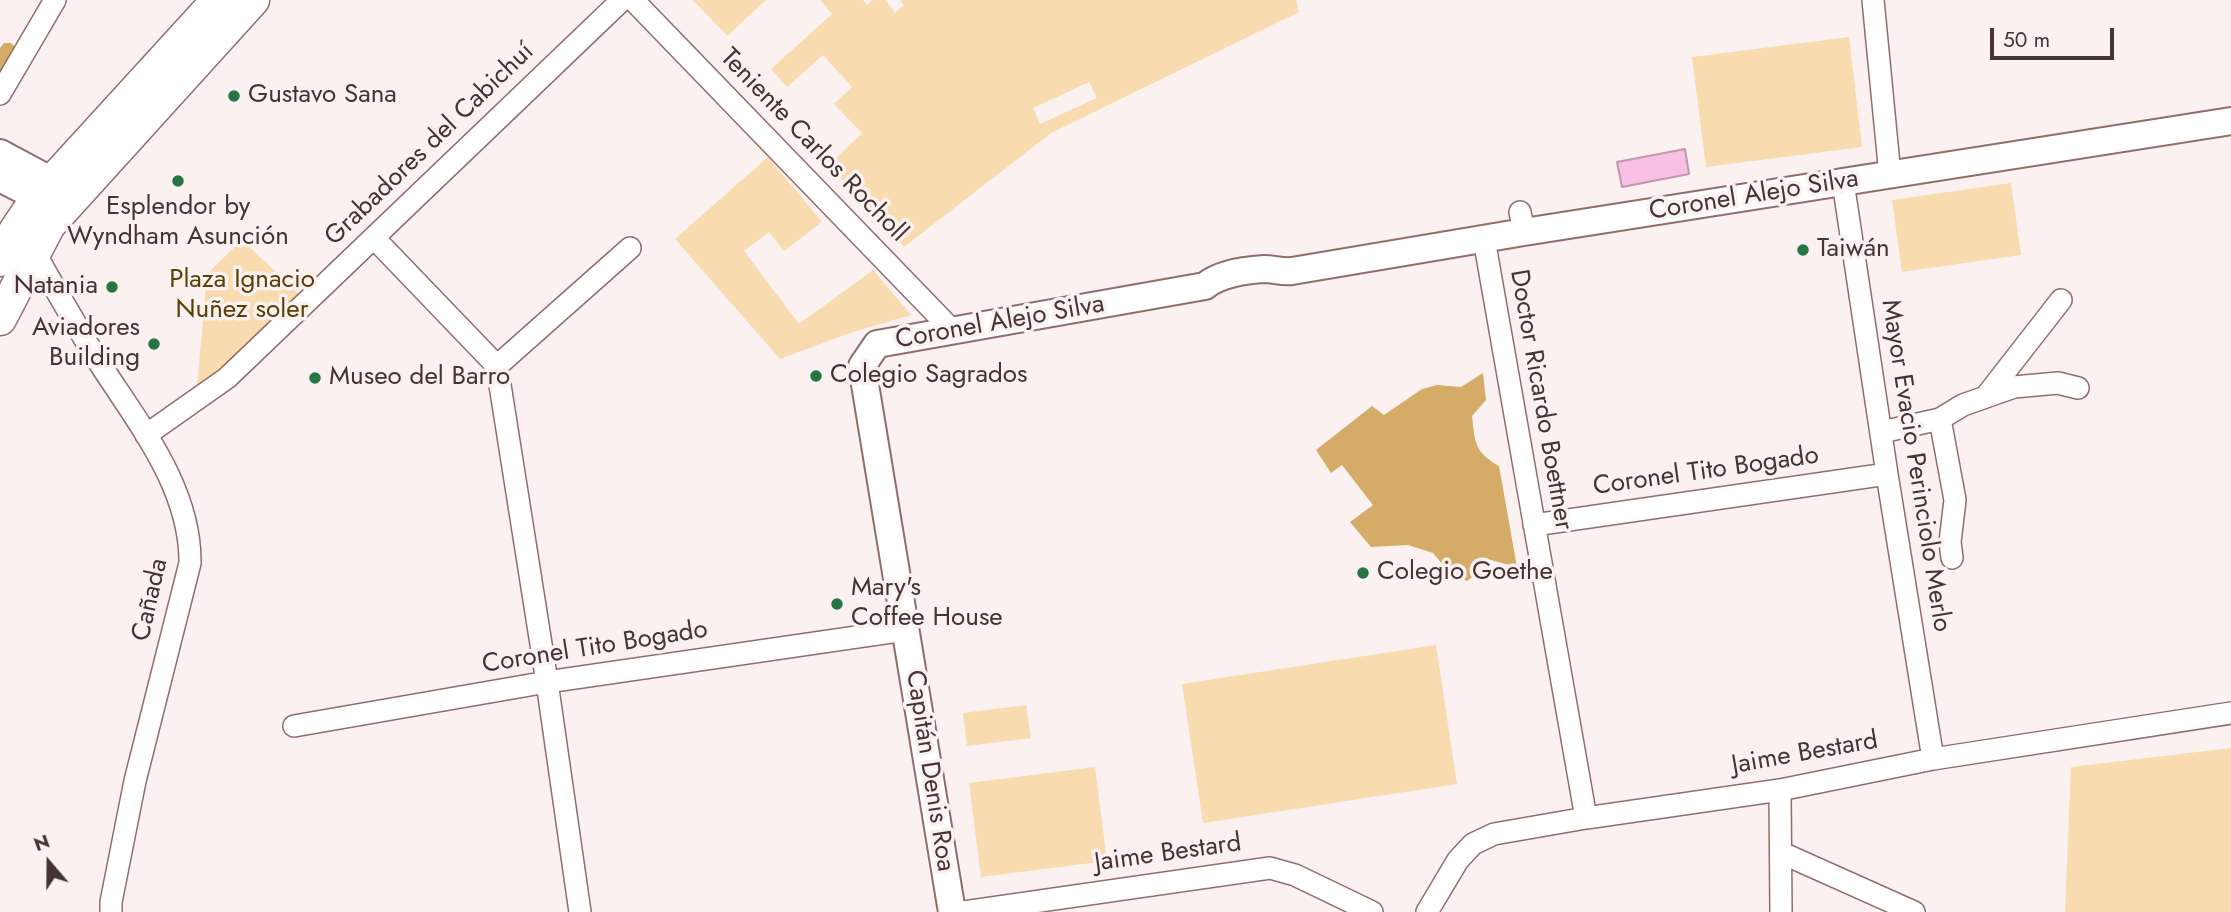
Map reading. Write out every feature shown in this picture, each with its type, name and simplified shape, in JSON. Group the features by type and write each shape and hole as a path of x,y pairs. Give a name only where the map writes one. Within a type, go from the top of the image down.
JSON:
{"highway":[{"path":"0,319 46,228 57,195 218,0"},
{"path":"0,260 15,231 57,195 253,0"}],"main road":[{"name":"Coronel Alejo Silva","path":"905,630 862,366 877,344 1206,286 1216,291 1269,281 1278,273 1483,239 1522,222 1843,182 2231,121"},
{"path":"0,153 57,195"},
{"path":"0,178 57,195"},
{"name":"Capitán Denis Roa","path":"905,630 952,912"}],"street":[{"path":"0,94 55,0"},
{"name":"Grabadores del Cabichuí","path":"146,435 227,378 622,0"},
{"name":"Teniente Carlos Rocholl","path":"633,0 953,331"},
{"path":"1873,0 1890,175"},
{"name":"Mayor Evacio Perinciolo Merlo","path":"1843,182 1933,759"},
{"path":"374,238 497,366 580,912"},
{"name":"Doctor Ricardo Boettner","path":"1483,239 1586,818"},
{"path":"497,366 630,248"},
{"name":"Cañada","path":"34,251 90,348 163,464 183,509 190,540 190,563 135,781 111,912"},
{"path":"1987,395 2062,300"},
{"path":"1882,432 1940,419 1963,405 2014,387 2058,383 2078,388"},
{"path":"1940,419 1955,500 1950,541 1952,558"},
{"name":"Coronel Tito Bogado","path":"1534,525 1887,474"},
{"name":"Coronel Tito Bogado","path":"294,726 547,682 905,630"},
{"name":"Jaime Bestard","path":"1427,912 1458,860 1473,844 1503,832 1780,790 1933,759 2231,713"},
{"path":"1780,790 1782,912"},
{"path":"1782,853 1914,912"},
{"name":"Jaime Bestard","path":"964,912 1270,868 1295,875 1372,912"}],"green space":[{"path":"693,0 766,0 727,36"},
{"path":"820,0 863,0 867,5 873,0 886,0 895,13 904,5 900,0 1296,0 1299,12 1051,133 904,247 829,165 862,133 834,104 852,87 823,55 787,87 771,69 832,14","holes":["1089,82 1097,98 1040,124 1033,108"]},
{"path":"1849,37 1862,147 1706,167 1692,57"},
{"path":"768,157 822,222 784,251 769,232 744,251 799,324 873,270 911,315 853,332 780,359 675,239"},
{"path":"2011,183 2021,255 1902,272 1892,200"},
{"name":"Plaza Ignacio Nuñez soler","path":"242,240 299,294 221,368 197,387 207,274"},
{"path":"1436,645 1457,784 1203,823 1182,684"},
{"path":"1026,705 1031,738 967,746 963,713"},
{"path":"2231,748 2231,912 2065,912 2071,767"},
{"path":"1095,767 1107,861 981,877 969,783"}],"shaded area":[{"path":"4,43 11,43 16,48 0,97 0,48"},
{"path":"1685,149 1689,174 1622,187 1617,162"},
{"path":"1483,373 1486,400 1472,416 1474,434 1481,451 1499,466 1517,567 1487,559 1484,568 1467,581 1448,571 1433,553 1408,545 1371,547 1350,522 1373,505 1342,465 1331,473 1316,450 1372,406 1384,415 1422,389 1437,385 1461,387"}],"place":[{"name":"Gustavo Sana","path":"234,96"},
{"name":"Esplendor by Wyndham Asunción","path":"178,181"},
{"name":"Taiwán","path":"1803,250"},
{"name":"Natania","path":"112,287"},
{"name":"Aviadores Building","path":"154,344"},
{"name":"Colegio Sagrados","path":"816,376"},
{"name":"Museo del Barro","path":"315,378"},
{"name":"Colegio Goethe","path":"1363,573"},
{"name":"Mary's Coffee House","path":"837,604"}]}
